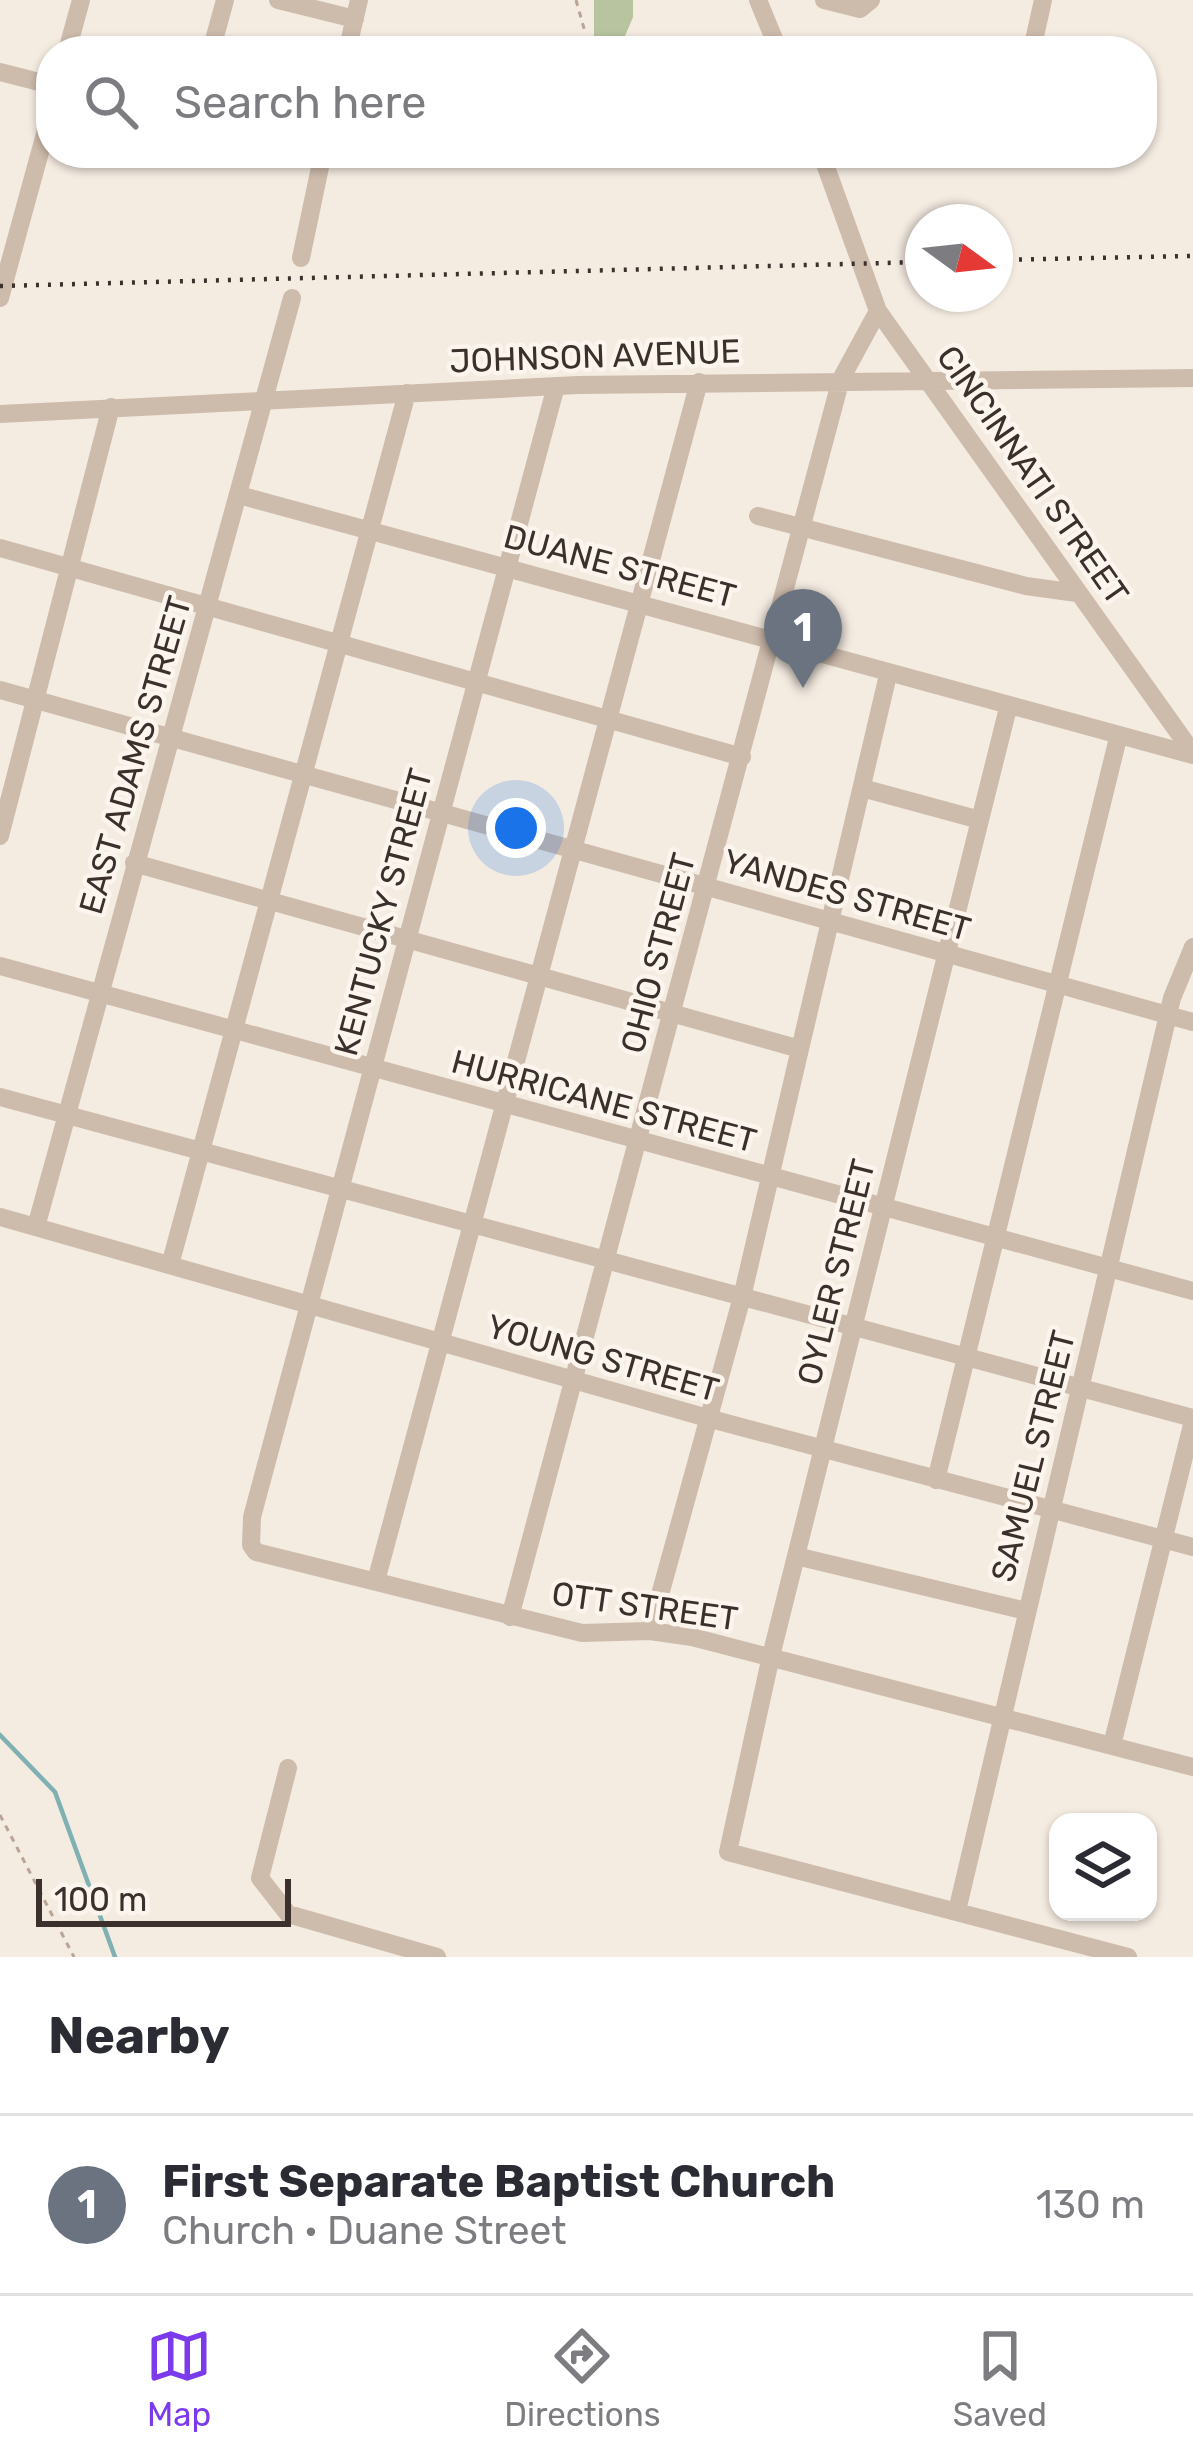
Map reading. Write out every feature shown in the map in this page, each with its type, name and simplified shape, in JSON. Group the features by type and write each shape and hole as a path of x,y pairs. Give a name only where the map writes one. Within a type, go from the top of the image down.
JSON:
{"street":[{"path":"72,36 81,0"},
{"path":"215,36 225,0"},
{"path":"278,0 357,10"},
{"path":"758,0 773,36"},
{"path":"824,0 860,9 871,0"},
{"path":"1035,36 1043,0"},
{"path":"0,72 36,82"},
{"path":"0,298 36,166"},
{"path":"301,258 318,168"},
{"name":"CINCINNATI STREET","path":"826,168 878,311 1193,754"},
{"path":"0,220 22,217"},
{"name":"EAST ADAMS STREET","path":"37,1227 292,298"},
{"name":"OHIO STREET","path":"510,1617 842,379 878,311"},
{"name":"JOHNSON AVENUE","path":"0,414 556,386 1193,378"},
{"path":"376,1582 543,976 699,382"},
{"name":"KENTUCKY STREET","path":"269,1454 556,386"},
{"path":"170,1265 407,393"},
{"path":"0,836 111,407"},
{"name":"DUANE STREET","path":"238,495 643,603 1118,738 1193,754"},
{"path":"758,516 1026,586 1077,593"},
{"path":"0,548 742,757"},
{"path":"650,1631 742,1297 888,674"},
{"name":"YANDES STREET","path":"0,690 1193,1022"},
{"name":"OYLER STREET","path":"958,1911 728,1852 771,1655 1008,708"},
{"path":"936,1480 1118,738"},
{"path":"862,788 980,820"},
{"path":"134,863 800,1049"},
{"name":"SAMUEL STREET","path":"958,1911 1180,971 1193,947"},
{"name":"HURRICANE STREET","path":"0,966 1193,1291"},
{"path":"0,1096 1193,1419 1112,1745"},
{"name":"YOUNG STREET","path":"0,1217 573,1381 1193,1547"},
{"name":"OTT STREET","path":"269,1454 252,1517 251,1545 256,1552 582,1633 650,1631 771,1655 1193,1767"},
{"path":"796,1556 1026,1611"},
{"path":"288,1768 260,1878 288,1914 437,1957"},
{"path":"958,1911 1128,1957"}],"path":[{"path":"576,0 585,32"},
{"path":"0,1815 74,1957"}],"green space":[{"path":"594,0 633,0 633,17 625,36 594,36"}],"waterway":[{"path":"0,1735 55,1792 115,1957"}],"railway":[{"path":"1013,260 1193,256"},
{"path":"0,286 905,262"}],"place":[{"name":"First Separate Baptist Church","path":"803,688"}]}
